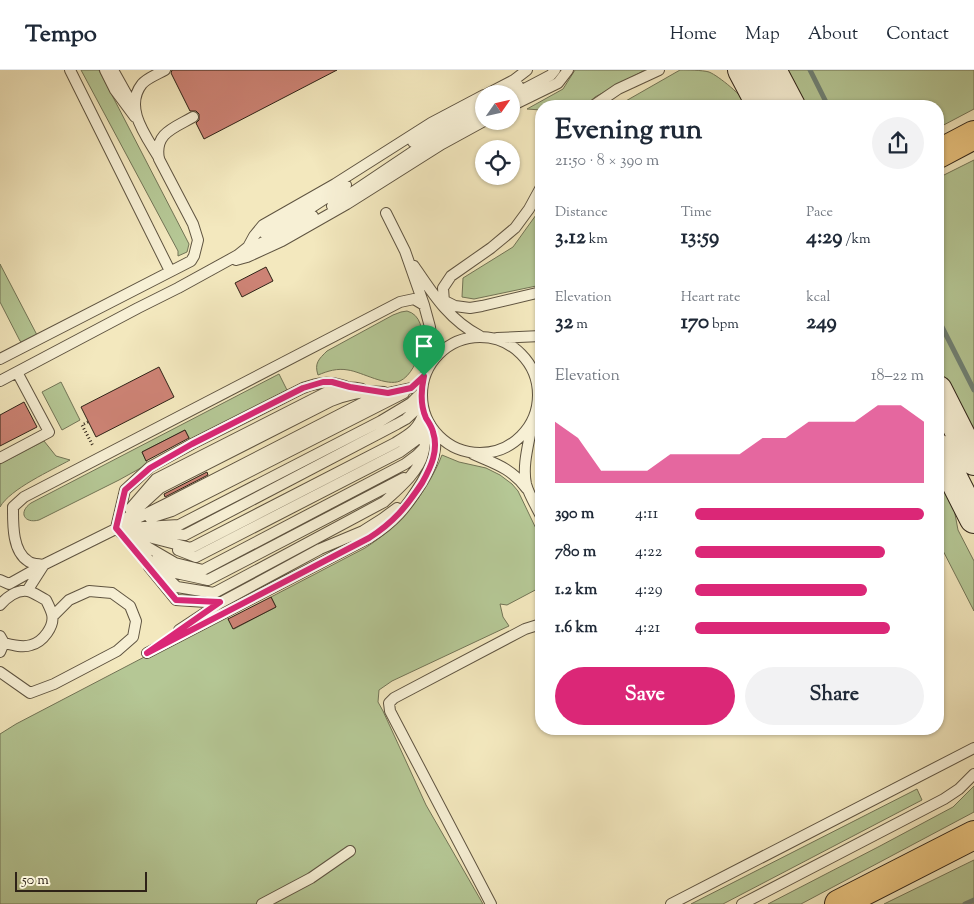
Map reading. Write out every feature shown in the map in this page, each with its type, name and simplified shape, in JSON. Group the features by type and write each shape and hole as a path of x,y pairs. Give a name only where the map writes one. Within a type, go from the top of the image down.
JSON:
{"highway":[{"path":"944,151 974,135"},
{"path":"839,904 974,835"}],"main road":[{"path":"772,70 788,100"},
{"path":"944,402 974,461"},
{"path":"944,460 974,519"},
{"path":"959,490 974,541"}],"lane":[{"path":"70,70 170,271"},
{"path":"105,70 115,90 136,115"},
{"path":"0,359 191,261 194,256 198,240 194,224 113,70"},
{"path":"123,70 123,76 136,115"},
{"path":"136,115 136,95 143,83 165,70"},
{"path":"504,85 527,70"},
{"path":"519,85 540,74 543,70"},
{"path":"520,91 551,75 554,70"},
{"path":"520,102 558,83 568,70"},
{"path":"602,100 618,89 659,70"},
{"path":"248,247 263,225 335,184 431,123 475,99"},
{"path":"238,255 266,231 306,211 408,145 475,108"},
{"path":"0,381 324,211 417,149 475,116"},
{"path":"159,159 158,153 162,137 193,117"},
{"path":"223,264 247,257 282,241 347,204 442,144 475,126"},
{"path":"444,302 443,288 451,276 492,248 515,228 535,198"},
{"path":"386,213 405,251 434,296 454,319 481,337"},
{"path":"405,251 430,327 431,363"},
{"path":"434,296 444,302 463,308 470,308 535,293"},
{"path":"43,565 28,562 20,554 14,537 13,507 24,497 400,302 414,299 424,305"},
{"path":"116,528 179,525 381,421 411,403 431,363 442,350 457,342 481,337 535,336"},
{"path":"493,338 512,346 526,360 535,381"},
{"path":"531,368 535,371"},
{"path":"0,458 49,432 18,372"},
{"path":"116,528 125,490 150,468 192,444 303,388 323,382 332,382 388,393"},
{"path":"116,528 136,501 156,479 325,393 342,387 350,387"},
{"path":"0,580 9,584 370,399 388,393 417,390"},
{"path":"417,390 436,448 431,465 418,489 402,511 382,530 369,538 147,653 220,602 320,549 354,536 368,528 394,510 418,489"},
{"path":"116,528 172,511 375,408 417,390"},
{"path":"116,528 160,488 331,402 352,393 373,391"},
{"path":"116,528 191,548 395,443 416,428 424,411"},
{"path":"116,528 184,535 424,411"},
{"path":"529,492 525,478 525,469 535,411"},
{"path":"464,451 483,453 510,445 524,432 534,416"},
{"path":"116,528 196,557 400,452 430,430"},
{"path":"116,528 176,573 208,580 412,474 423,456 430,430"},
{"path":"430,430 447,443 507,469 520,480 535,504"},
{"path":"116,528 175,563 203,570 406,464 418,455 424,447"},
{"path":"116,528 176,600 220,602"},
{"path":"27,591 43,565"},
{"path":"0,605 15,593 27,591 46,600 53,616"},
{"path":"0,672 30,693 54,684 118,651 133,637 136,621 130,606 112,594 89,591 69,600 53,616 50,628 43,638 32,645 1,644"},
{"path":"491,904 390,711 389,703 394,698 525,629 535,626"},
{"path":"671,904 974,748"},
{"path":"742,904 944,799 959,789 974,774"},
{"path":"262,904 312,878 350,851"}],"green space":[{"path":"81,70 99,70 189,244 187,252 178,256 178,251"},
{"path":"575,70 645,70 592,100 543,100 563,89"},
{"path":"680,70 709,72 725,82 744,100 628,100"},
{"path":"785,70 974,70 974,109 944,125 944,100 801,100"},
{"path":"535,105 535,110 527,109"},
{"path":"974,160 974,437 944,377 944,175"},
{"path":"535,216 535,286 474,299 462,297 463,278 513,247"},
{"path":"0,264 37,335 23,343 20,341 0,302"},
{"path":"407,311 415,316 420,324 422,334 418,357 407,376 400,381 388,382 344,369 318,375 318,362 327,351 393,315"},
{"path":"279,374 287,390 190,440 185,430 142,452 148,464 39,520 26,519 24,516 27,506 31,503"},
{"path":"61,382 80,420 62,430 42,392"},
{"path":"44,441 56,456 70,460 13,493 0,507 0,464"},
{"path":"442,455 459,462 486,468 500,475 518,491 535,526 535,590 507,605 500,604 503,617 509,626 392,681 379,690 378,702 426,805 483,904 0,904 0,734 196,630 227,616 234,629 276,607 271,597 365,548 390,530 411,508 436,469"},
{"path":"944,483 952,498 958,530 974,561 974,611 944,553"},
{"path":"974,786 974,812 801,904 768,904 953,807"},
{"path":"917,789 922,800 723,904 691,904"},
{"path":"974,860 974,904 884,904"}],"building":[{"path":"172,70 337,70 204,139 196,123 199,120 199,114 196,111 190,111 171,73"},
{"path":"266,267 273,281 242,297 235,283"},
{"path":"159,367 174,397 96,437 81,407"},
{"path":"24,402 37,427 0,446 0,415"},
{"path":"185,430 189,438 146,461 142,452"},
{"path":"207,472 208,475 165,497 164,494"},
{"path":"271,597 276,607 233,629 228,619"}],"waterway":[{"path":"810,70 825,100"},
{"path":"944,331 974,390"},
{"path":"965,904 974,900"}],"route":[{"path":"424,376 422,404 433,430 436,448 431,465 409,503 391,522 369,538 147,653 220,602 176,600 116,528 125,490 150,468 192,444 303,388 323,382 332,382 388,393 411,388 424,376"}]}
